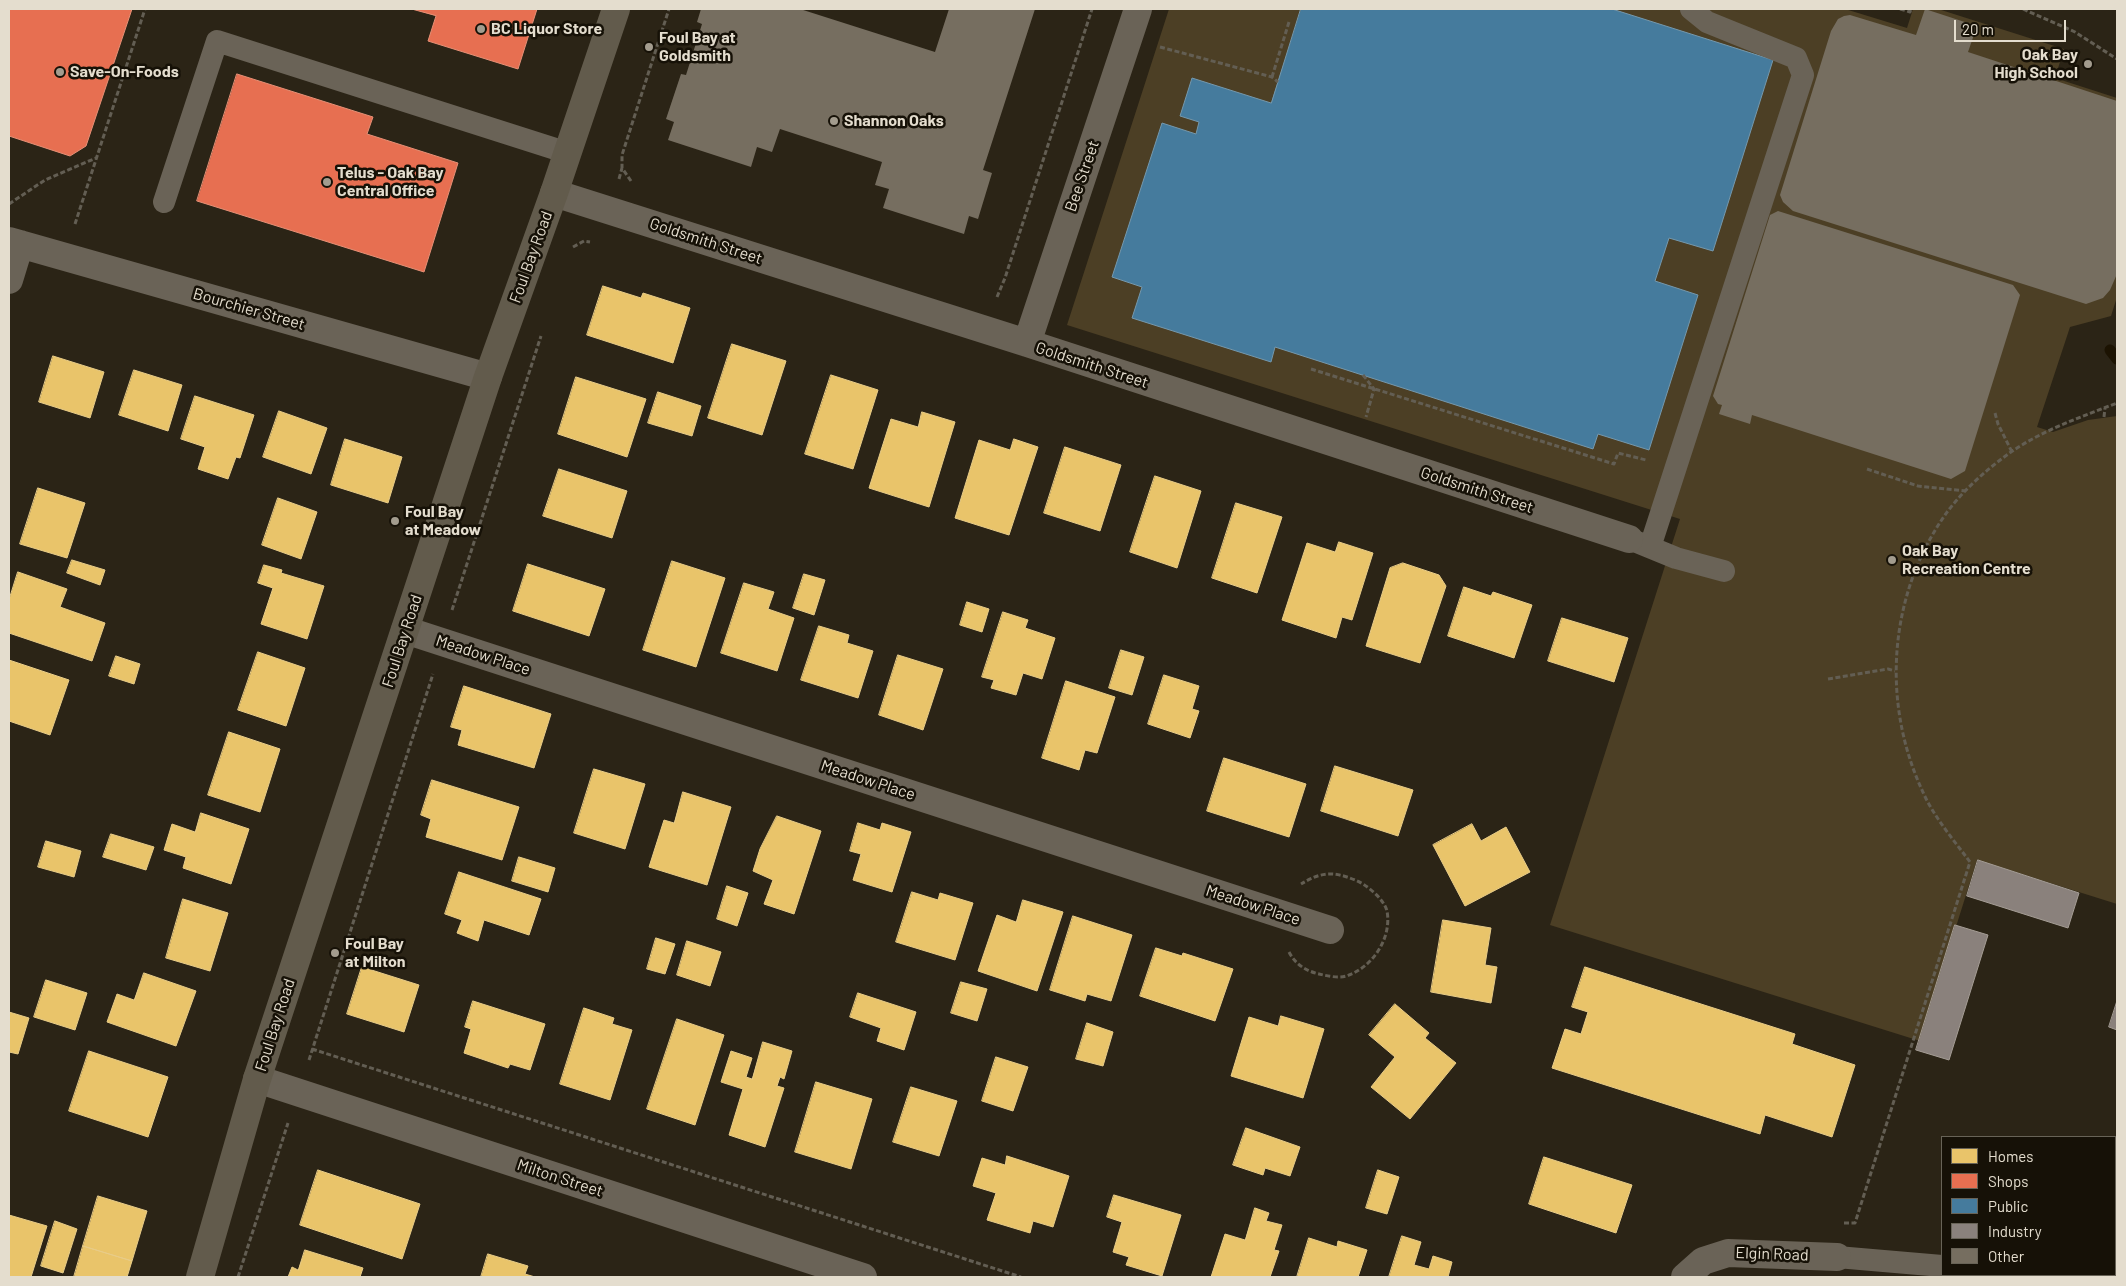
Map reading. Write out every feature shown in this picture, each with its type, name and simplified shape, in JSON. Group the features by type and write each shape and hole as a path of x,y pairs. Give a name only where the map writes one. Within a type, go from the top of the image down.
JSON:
{"main road":[{"name":"Foul Bay Road","path":"200,1277 257,1079 488,377 568,153 616,9"}],"street":[{"name":"Bee Street","path":"1027,343 1138,9"},
{"name":"Goldsmith Street","path":"554,193 1027,343 1639,543"},
{"name":"Bourchier Street","path":"15,242 488,377"},
{"path":"9,280 15,242"},
{"name":"Meadow Place","path":"405,630 1330,930"},
{"name":"Milton Street","path":"257,1079 864,1277"},
{"name":"Elgin Road","path":"1685,1277 1702,1261 1728,1253 1837,1257"}],"lane":[{"path":"1690,9 1707,22 1796,58 1803,75 1675,468 1639,543 1676,558 1724,571"},
{"path":"164,202 217,41 568,153"},
{"path":"1837,1257 1941,1266"}],"path":[{"path":"64,256 145,9"},
{"path":"570,251 574,246 584,241 598,243 622,168 622,155 669,9"},
{"path":"997,296 1006,278 1092,9"},
{"path":"1900,9 1910,12 1911,9"},
{"path":"2023,9 2075,32 2117,59"},
{"path":"1272,77 1289,22"},
{"path":"1127,42 1153,45 1272,77 1278,82"},
{"path":"9,204 45,180 96,158"},
{"path":"622,168 635,186"},
{"path":"988,298 997,296 1037,311"},
{"path":"238,1277 542,332"},
{"path":"1311,369 1614,464 1618,453 1675,468"},
{"path":"1363,375 1374,389"},
{"path":"1371,399 1374,389"},
{"path":"1855,1223 1970,862 1940,820 1922,790 1908,752 1900,716 1895,671 1899,624 1912,581 1928,544 1946,514 1966,491 2012,452 2048,430 2117,403"},
{"path":"2104,417 2105,408"},
{"path":"1995,413 1998,424 2012,452"},
{"path":"1867,469 1918,486 1966,491"},
{"path":"1828,679 1888,669 1895,671"},
{"path":"312,1049 1021,1277"}],"shaded area":[{"name":"Oak Bay Recreation Centre","path":"1169,9 1845,9 1907,28 1913,9 1938,9 2064,49 2055,78 2117,98 2117,297 2111,316 2070,327 2037,427 2053,432 2088,420 2117,416 2117,904 1977,860 1920,1041 1550,925 1680,519 1067,325"}],"building: Homes":[{"path":"603,286 641,298 643,293 690,308 673,363 587,335"},
{"path":"732,344 786,361 762,435 708,418"},
{"path":"53,356 104,372 90,418 39,402"},
{"path":"134,370 182,385 168,431 119,415"},
{"path":"831,375 878,390 853,469 805,454"},
{"path":"576,377 646,399 627,457 558,434"},
{"path":"658,392 701,406 692,436 648,423"},
{"path":"195,396 254,415 240,458 236,457 228,479 198,469 205,447 181,439"},
{"path":"279,411 327,428 311,474 263,457"},
{"path":"922,412 955,422 929,507 869,488 891,419 918,427"},
{"path":"345,439 402,457 388,503 331,485"},
{"path":"1014,439 1038,447 1009,535 955,518 979,440 1010,450"},
{"path":"1065,447 1121,465 1100,531 1044,513"},
{"path":"559,469 627,491 612,538 543,516"},
{"path":"1155,476 1201,491 1177,568 1130,552"},
{"path":"38,488 85,503 67,558 20,544"},
{"path":"278,498 317,512 301,559 262,545"},
{"path":"1236,503 1282,517 1257,593 1212,578"},
{"path":"1339,542 1373,553 1352,620 1342,617 1336,638 1282,620 1307,543 1335,552"},
{"path":"72,560 105,570 100,585 67,573"},
{"path":"672,561 725,578 696,667 643,650"},
{"path":"1403,563 1439,575 1446,586 1420,663 1366,646 1390,568"},
{"path":"528,564 605,589 589,636 513,611"},
{"path":"264,565 282,570 281,573 324,586 307,639 261,624 273,588 258,583"},
{"path":"18,572 67,589 60,607 105,623 92,661 9,633 9,600"},
{"path":"804,574 825,580 814,615 793,608"},
{"path":"744,583 774,592 768,609 794,618 777,671 721,653"},
{"path":"1464,587 1491,596 1493,592 1532,605 1514,658 1448,636"},
{"path":"967,602 989,609 982,632 960,625"},
{"path":"1003,612 1028,620 1025,628 1055,638 1042,679 1023,673 1016,695 991,688 994,680 982,677"},
{"path":"1562,618 1628,638 1614,682 1548,661"},
{"path":"819,626 849,635 847,643 873,651 858,698 801,680"},
{"path":"1121,650 1144,657 1132,695 1109,688"},
{"path":"258,652 305,668 286,726 238,710"},
{"path":"898,655 943,669 923,730 879,715"},
{"path":"116,656 140,664 134,684 109,676"},
{"path":"9,660 69,680 50,735 9,721"},
{"path":"1164,675 1199,686 1192,709 1199,711 1190,738 1148,724"},
{"path":"1066,681 1115,697 1097,753 1085,750 1079,770 1042,758"},
{"path":"464,686 551,714 534,768 458,745 462,730 451,727"},
{"path":"229,732 280,749 260,812 208,795"},
{"path":"1224,758 1306,784 1289,837 1207,811"},
{"path":"1335,766 1413,790 1398,836 1321,811"},
{"path":"594,769 645,784 625,849 574,833"},
{"path":"432,780 519,807 502,860 426,837 431,819 421,815"},
{"path":"683,792 731,807 707,885 649,867 664,820 674,823"},
{"path":"201,813 249,829 231,884 183,868 186,857 164,850 172,824 195,832"},
{"path":"777,816 821,831 794,914 764,904 773,880 753,871 760,849"},
{"path":"858,823 880,830 882,823 911,832 892,892 853,880 861,854 850,851"},
{"path":"1472,824 1481,841 1506,827 1530,872 1465,906 1433,845"},
{"path":"111,834 154,847 146,870 103,857"},
{"path":"46,841 81,851 74,877 38,867"},
{"path":"519,857 555,868 548,892 512,881"},
{"path":"459,872 541,899 529,935 484,920 478,941 457,933 462,920 445,914"},
{"path":"727,886 748,893 737,926 717,919"},
{"path":"912,892 938,900 940,893 973,903 955,960 896,942"},
{"path":"183,899 228,913 210,971 166,958"},
{"path":"1023,900 1063,912 1037,991 978,971 997,915 1016,922"},
{"path":"1073,916 1132,935 1111,1001 1087,994 1085,1001 1050,990"},
{"path":"1443,920 1491,928 1485,965 1497,967 1491,1003 1431,992"},
{"path":"656,938 675,944 665,974 647,969"},
{"path":"687,941 721,952 710,986 677,975"},
{"path":"1156,948 1182,956 1183,953 1233,969 1215,1021 1140,996"},
{"path":"362,967 419,985 404,1032 347,1014"},
{"path":"1585,967 1795,1034 1792,1044 1855,1065 1832,1137 1765,1115 1760,1134 1552,1068 1565,1029 1581,1034 1588,1012 1572,1007"},
{"path":"144,973 196,991 176,1046 107,1022 117,994 134,1000"},
{"path":"46,980 87,993 75,1030 34,1017"},
{"path":"961,982 987,989 977,1021 951,1013"},
{"path":"858,993 916,1012 904,1050 877,1041 881,1028 850,1017"},
{"path":"473,1001 545,1024 530,1070 510,1064 508,1068 464,1053 471,1029 465,1027"},
{"path":"1395,1004 1429,1033 1425,1038 1456,1063 1410,1119 1371,1087 1395,1057 1369,1035"},
{"path":"584,1008 614,1018 612,1024 632,1030 610,1100 560,1084"},
{"path":"9,1012 29,1018 18,1054 9,1052"},
{"path":"1281,1016 1324,1029 1303,1098 1231,1076 1249,1017 1278,1026"},
{"path":"677,1019 724,1035 695,1125 647,1109"},
{"path":"1087,1023 1113,1032 1103,1066 1076,1059"},
{"path":"763,1042 792,1051 784,1079 780,1077 777,1086 784,1088 765,1147 729,1135 743,1089 721,1082 731,1051 752,1058 746,1077 752,1079"},
{"path":"89,1051 168,1077 148,1137 69,1111"},
{"path":"996,1057 1028,1067 1013,1111 982,1101"},
{"path":"816,1082 872,1099 851,1169 795,1152"},
{"path":"911,1087 957,1101 939,1156 893,1142"},
{"path":"1246,1128 1300,1147 1290,1176 1265,1168 1263,1175 1233,1165"},
{"path":"1007,1156 1069,1176 1053,1227 1033,1221 1030,1233 987,1220 996,1193 973,1186 982,1158 1005,1165"},
{"path":"1544,1157 1632,1185 1616,1233 1529,1204"},
{"path":"318,1170 420,1204 402,1259 300,1225"},
{"path":"1378,1170 1399,1177 1387,1214 1366,1208"},
{"path":"1114,1195 1181,1215 1162,1276 1126,1265 1129,1257 1113,1252 1122,1222 1107,1217"},
{"path":"98,1196 147,1211 132,1261 83,1246"},
{"path":"1255,1208 1269,1213 1266,1221 1282,1225 1274,1250 1279,1251 1270,1277 1211,1277 1225,1234 1245,1240"},
{"path":"9,1215 47,1226 31,1277 9,1277"},
{"path":"55,1221 77,1229 63,1273 41,1266"},
{"path":"1402,1236 1421,1242 1414,1265 1429,1269 1433,1256 1452,1262 1448,1277 1389,1277"},
{"path":"1309,1238 1337,1247 1338,1241 1367,1250 1358,1277 1297,1277"},
{"path":"83,1246 132,1261 127,1277 74,1277"},
{"path":"305,1250 363,1268 360,1277 288,1277 292,1267 298,1270"},
{"path":"488,1254 528,1266 525,1274 535,1277 481,1277"}],"building: Shops":[{"name":"Save-On-Foods","path":"9,9 132,9 86,146 70,156 9,136"},
{"name":"BC Liquor Store","path":"412,9 537,9 518,69 428,41 436,16"},
{"name":"Telus - Oak Bay Central Office","path":"237,74 373,117 367,134 458,163 424,272 197,201"}],"building: Public":[{"path":"1301,9 1612,9 1773,60 1713,251 1669,238 1655,281 1698,295 1649,450 1598,434 1593,449 1275,347 1271,362 1132,318 1142,287 1112,277 1162,123 1196,134 1199,122 1180,116 1192,78 1271,103"}],"building: Industry":[{"path":"1978,860 2079,893 2068,928 1967,896"},
{"path":"1955,925 1988,935 1949,1060 1916,1050"},
{"path":"2117,1001 2117,1030 2109,1027"}],"building: Other":[{"name":"Shannon Oaks","path":"701,9 800,9 935,52 949,9 1035,9 983,170 992,173 978,219 969,216 964,234 883,208 889,189 875,185 882,162 780,129 772,152 757,147 751,167 668,140 674,122 666,119 681,74 686,75 702,24 697,22"},
{"path":"1925,9 1977,26 1968,52 2117,101 2117,274 2110,290 2103,298 2086,304 1793,211 1783,202 1780,195 1831,31 1838,19 1850,15 1916,35"},
{"path":"1778,211 2013,285 2020,295 1965,471 1951,479 1752,415 1750,424 1719,414 1722,405 1718,404 1713,396 1770,215"}],"waterway":[{"path":"2110,350 2117,359"}],"place":[{"name":"BC Liquor Store","path":"481,29"},
{"name":"Foul Bay at Goldsmith","path":"649,47"},
{"name":"Oak Bay High School","path":"2088,64"},
{"name":"Save-On-Foods","path":"60,72"},
{"name":"Shannon Oaks","path":"834,121"},
{"name":"Telus - Oak Bay Central Office","path":"327,182"},
{"name":"Foul Bay at Meadow","path":"395,521"},
{"name":"Oak Bay Recreation Centre","path":"1892,560"},
{"name":"Foul Bay at Milton","path":"335,953"}]}
